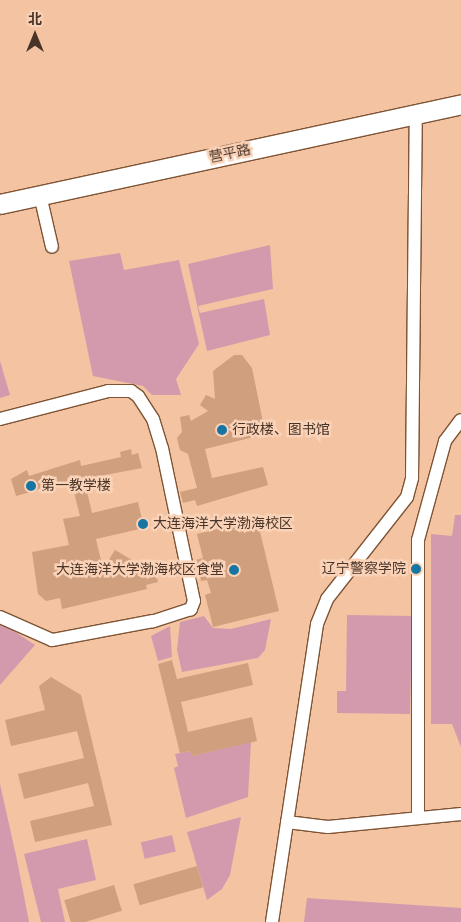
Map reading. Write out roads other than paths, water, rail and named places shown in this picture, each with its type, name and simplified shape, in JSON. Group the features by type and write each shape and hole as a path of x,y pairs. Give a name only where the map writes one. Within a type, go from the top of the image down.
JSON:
{"highway":[{"name":"营平路","path":"0,204 461,104"}],"street":[{"path":"272,922 317,624 327,599 396,514 412,478 416,114"},
{"path":"40,195 52,247"},
{"path":"0,419 108,390 131,391 138,396 154,419 162,448 194,601 182,613 154,621 52,640 0,616"},
{"path":"418,817 418,540 444,441 461,420"},
{"path":"287,822 328,827 461,814"}],"place":[{"name":"行政楼、图书馆","path":"222,430"},
{"name":"第一教学楼","path":"31,486"},
{"name":"大连海洋大学渤海校区","path":"143,524"},
{"name":"辽宁警察学院","path":"416,569"},
{"name":"大连海洋大学渤海校区食堂","path":"234,570"}]}
